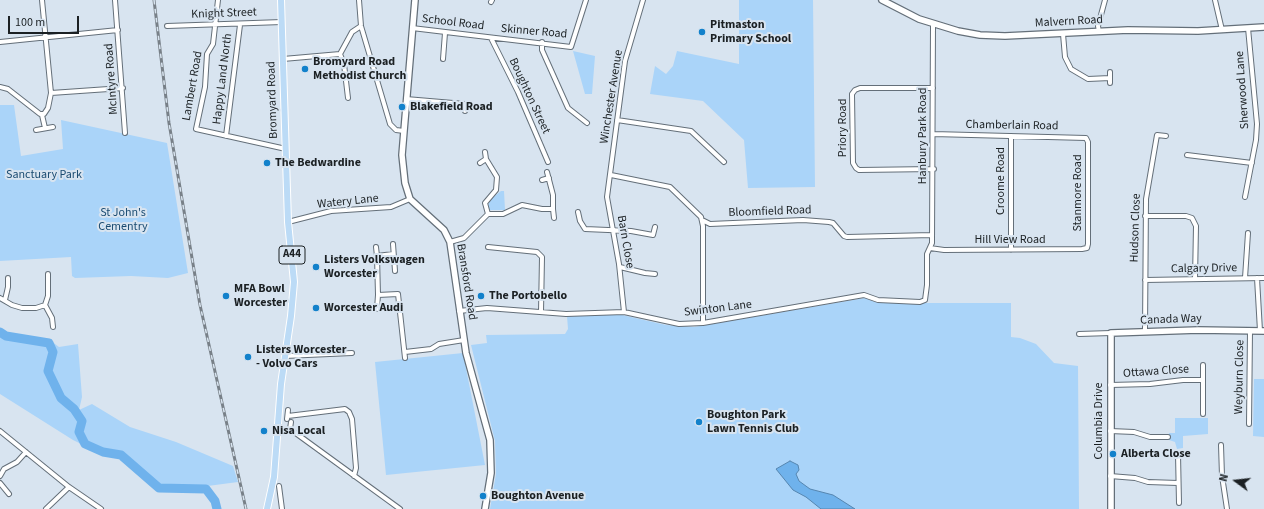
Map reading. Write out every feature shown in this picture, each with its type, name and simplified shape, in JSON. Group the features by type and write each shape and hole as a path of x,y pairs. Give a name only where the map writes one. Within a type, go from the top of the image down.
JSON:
{"main road":[{"name":"Bromyard Road","path":"267,509 276,484 281,384 294,282 288,222 281,0"},
{"path":"410,199 406,192 403,170 406,98 415,0"},
{"name":"Malvern Road","path":"882,0 919,19 958,32 980,35 1005,36 1142,30 1222,30 1264,27"},
{"name":"Bransford Road","path":"410,199 444,230 450,242 464,340 490,440 491,473 485,509"},
{"name":"Canada Way","path":"1111,334 1145,331 1262,331"},
{"name":"Columbia Drive","path":"1111,334 1111,509"}],"street":[{"path":"42,0 51,93 50,104 42,115"},
{"name":"McIntyre Road","path":"116,0 125,133"},
{"name":"Lambert Road","path":"218,0 213,44 207,54 205,87 196,129 226,136"},
{"path":"359,0 361,26 390,124 396,130 404,131"},
{"name":"Skinner Road","path":"491,38 542,42 571,47 586,0"},
{"name":"Winchester Avenue","path":"611,175 625,61 643,0"},
{"path":"1099,32 1098,26 1105,0"},
{"path":"1215,0 1222,30"},
{"name":"Knight Street","path":"167,26 240,25 282,22"},
{"name":"Hanbury Park Road","path":"930,248 932,235 934,169 933,24"},
{"name":"Happy Land North","path":"226,136 240,25"},
{"path":"340,54 352,32 361,26"},
{"name":"School Road","path":"412,28 491,38"},
{"name":"Sherwood Lane","path":"1245,197 1252,163 1257,124 1248,28"},
{"path":"0,42 118,30"},
{"path":"443,59 445,33"},
{"path":"1063,34 1065,57 1071,69 1088,79 1110,78"},
{"name":"Boughton Street","path":"491,38 518,92 548,162"},
{"path":"542,42 542,50 568,108 587,123"},
{"path":"283,59 340,54"},
{"path":"340,54 344,64 348,98"},
{"path":"1110,72 1110,83"},
{"path":"0,87 8,90 42,115 45,128"},
{"path":"51,93 122,88"},
{"name":"Priory Road","path":"933,88 860,88 852,94 853,164 859,170 934,169"},
{"path":"406,98 465,104 465,111"},
{"path":"617,120 691,131 724,162"},
{"path":"36,130 53,127"},
{"name":"Chamberlain Road","path":"933,134 1082,137 1086,138 1088,142"},
{"name":"Hudson Close","path":"1145,331 1146,198 1157,135 1166,136"},
{"path":"226,136 286,149"},
{"name":"Croome Road","path":"1011,136 1011,250"},
{"name":"Stanmore Road","path":"1088,142 1088,244"},
{"path":"485,152 486,159 497,177 496,190 485,203 488,214"},
{"path":"1187,155 1252,163"},
{"path":"480,163 486,159"},
{"path":"547,172 554,218"},
{"path":"611,175 670,187 701,217 703,323"},
{"name":"Barn Close","path":"611,175 607,197 620,267 624,312"},
{"path":"542,180 549,178"},
{"name":"Watery Lane","path":"288,222 331,211 391,207 410,199"},
{"path":"450,242 464,238 488,214 503,214 522,205 542,209 553,209"},
{"path":"578,212 580,222 585,229 631,231 653,235 655,227"},
{"path":"1145,216 1186,216 1192,218 1196,226 1195,279"},
{"name":"Bloomfield Road","path":"702,220 710,224 802,220 829,222 833,223 844,236 848,237 932,235"},
{"path":"1245,278 1248,232"},
{"path":"393,244 395,271"},
{"name":"Hill View Road","path":"930,248 944,250 1082,249 1087,248 1088,244"},
{"path":"376,247 378,295 377,309"},
{"path":"488,247 537,252 542,257 541,312"},
{"name":"Swinton Lane","path":"459,310 487,308 566,314 624,312 673,323 703,323 864,295 878,300 920,302 925,300 926,295 926,254 930,248"},
{"path":"377,256 393,254"},
{"path":"620,267 646,274 655,274"},
{"path":"48,274 48,296 45,306 52,318 53,328"},
{"path":"4,300 8,287 8,278"},
{"path":"1257,278 1262,331"},
{"name":"Calgary Drive","path":"1145,280 1264,278"},
{"path":"378,295 398,294 405,358"},
{"path":"0,298 12,305 22,308 36,308 45,306"},
{"name":"Weyburn Close","path":"1249,424 1250,331"},
{"name":"Canada Way","path":"1079,334 1111,334"},
{"path":"405,352 431,349 440,344 464,340"},
{"path":"285,356 352,353"},
{"name":"Ottawa Close","path":"1203,365 1203,414"},
{"name":"Ottawa Close","path":"1110,385 1203,380"},
{"path":"289,419 345,409 349,412 352,420 356,468 354,476"},
{"path":"288,410 290,429"},
{"path":"284,430 290,429 400,509"},
{"path":"0,431 69,487 101,509"},
{"path":"1110,431 1134,432 1150,437 1168,436"},
{"path":"1221,446 1222,476 1227,509"},
{"path":"0,476 4,469 17,462 26,452"},
{"path":"1178,454 1179,503"},
{"path":"1110,476 1135,478 1148,482 1178,483"},
{"path":"0,483 10,494"},
{"path":"276,484 282,509"},
{"path":"46,509 69,487"}],"green space":[{"path":"739,0 813,0 815,187 748,188 744,140 703,101 650,94 655,66 666,74 673,66 677,51 739,64"},
{"path":"573,51 595,56 592,94 585,94"},
{"name":"St John's Cementry","path":"0,105 14,105 21,156 63,149 61,120 167,143 188,273 168,278 131,276 75,278 72,276 71,257 0,261"},
{"path":"501,191 504,191 505,210 489,210 488,205 491,199"},
{"path":"865,298 878,303 1011,303 1011,337 1020,338 1036,344 1054,363 1078,366 1079,509 490,509 496,474 495,441 471,345 487,343 486,335 565,334 568,329 567,316 596,314 622,315 666,325 694,327"},
{"path":"0,329 22,337 51,341 59,347 78,344 82,397 79,410 92,404 130,427 176,442 233,466 238,482 200,487 159,488 121,455 103,455 73,440 0,394"},
{"path":"463,353 485,465 386,475 375,362"},
{"path":"1254,379 1264,379 1264,437 1253,436"},
{"path":"1175,418 1208,418 1208,434 1183,436 1183,448 1177,449 1175,442 1169,440 1169,433 1175,433"}],"shaded area":[{"path":"790,461 798,465 799,470 796,474 799,481 810,489 833,495 855,509 821,509 806,497 793,490 776,469"}],"waterway":[{"path":"0,332 6,336 49,343 53,352 48,371 61,398 74,409 82,421 79,432 85,444 103,452 121,455 159,488 206,489 215,501 217,509"}],"railway":[{"path":"154,0 169,123 200,305 246,509"}],"place":[{"name":"Pitmaston Primary School","path":"702,32"},
{"name":"Bromyard Road Methodist Church","path":"305,69"},
{"name":"Blakefield Road","path":"402,107"},
{"name":"The Bedwardine","path":"267,163"},
{"name":"Listers Volkswagen Worcester","path":"316,267"},
{"name":"MFA Bowl Worcester","path":"226,296"},
{"name":"The Portobello","path":"481,296"},
{"name":"Worcester Audi","path":"316,308"},
{"name":"Listers Worcester - Volvo Cars","path":"248,357"},
{"name":"Boughton Park Lawn Tennis Club","path":"699,422"},
{"name":"Nisa Local","path":"264,431"},
{"name":"Alberta Close","path":"1113,454"},
{"name":"Boughton Avenue","path":"483,496"}],"park label":[{"name":"Sanctuary Park","path":"44,175"}]}
